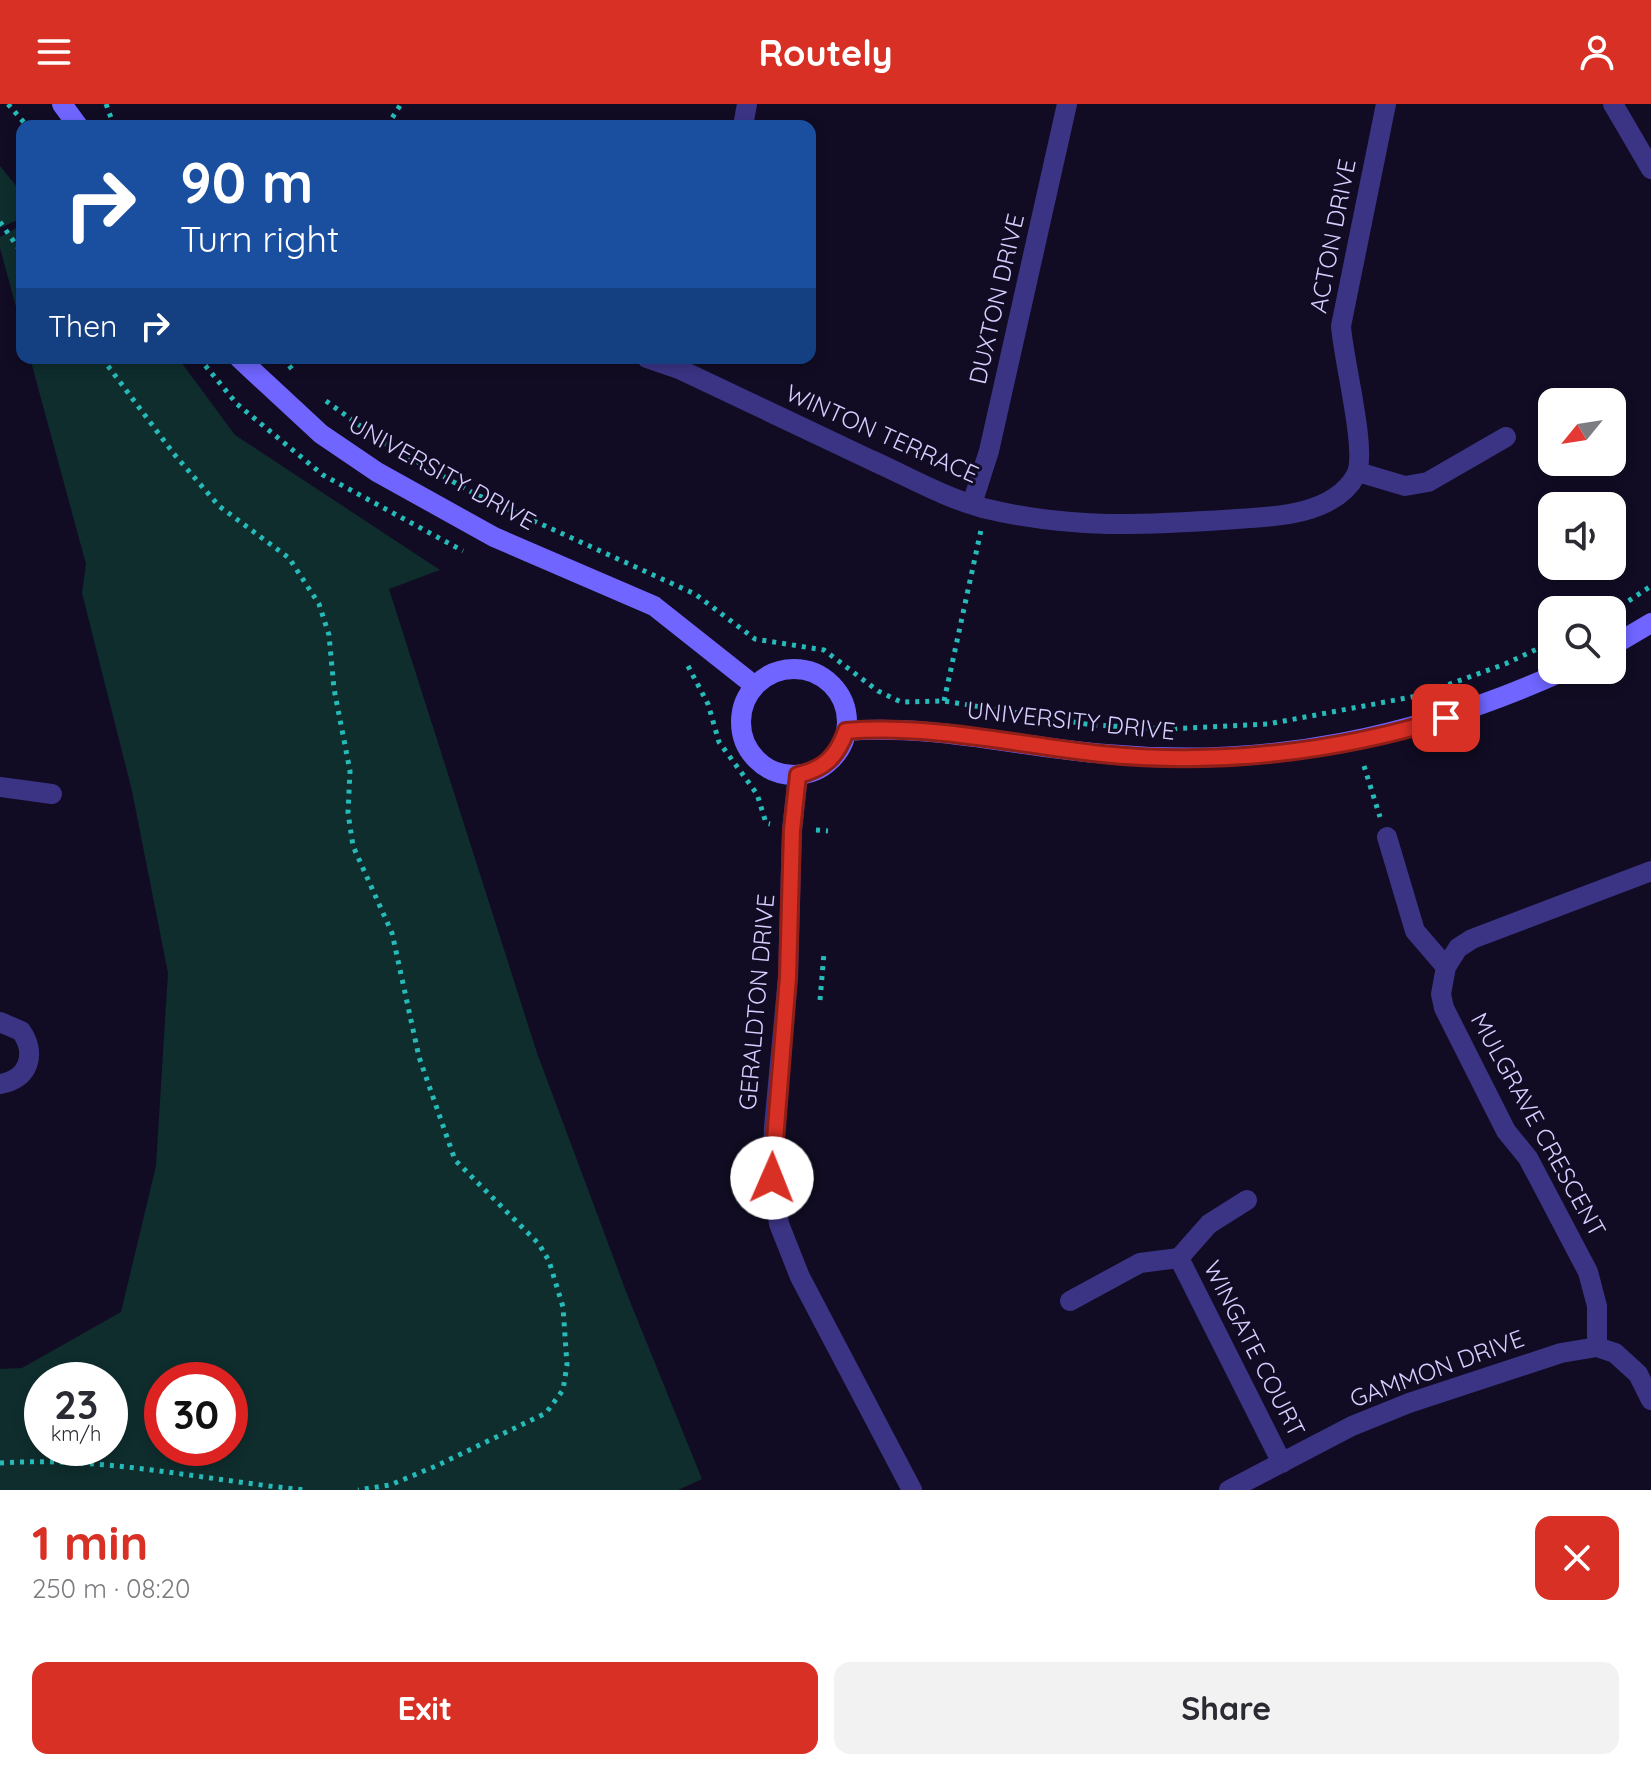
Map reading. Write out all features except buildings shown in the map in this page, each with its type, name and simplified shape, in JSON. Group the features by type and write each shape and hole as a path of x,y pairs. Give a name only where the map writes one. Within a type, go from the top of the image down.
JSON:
{"street":[{"name":"DUXTON DRIVE","path":"979,506 1067,104"},
{"name":"ACTON DRIVE","path":"1358,472 1361,454 1342,356 1341,326 1386,104"},
{"path":"1613,104 1651,169"},
{"name":"UNIVERSITY DRIVE","path":"245,364 321,434 377,472 494,537 654,606 755,686"},
{"name":"WINTON TERRACE","path":"683,364 979,506 1028,517 1115,527 1250,519 1312,508 1335,500 1358,472"},
{"path":"1358,472 1405,486 1428,482 1506,437"},
{"path":"1626,638 1651,623"},
{"path":"785,670 818,675 832,684 841,698 846,731 841,748 830,762 815,771 798,775 780,773 763,765 751,752 743,736 741,718 755,686 769,675 785,670"},
{"name":"UNIVERSITY DRIVE","path":"846,731 879,729 978,737 1143,757 1271,753 1396,733 1538,683"},
{"name":"GERALDTON DRIVE","path":"798,775 792,830 788,977 774,1127 772,1178 779,1224 800,1277 912,1490"},
{"path":"0,787 52,794"},
{"path":"1387,837 1415,931 1446,967 1458,948 1472,939 1651,871"},
{"name":"MULGRAVE CRESCENT","path":"1446,967 1441,994 1444,1008 1506,1131 1528,1158 1588,1272 1597,1306 1597,1347"},
{"path":"0,1022 21,1031 30,1049 27,1068 21,1076 0,1084"},
{"name":"WINGATE COURT","path":"1070,1301 1140,1263 1179,1258 1209,1224 1247,1200"},
{"name":"WINGATE COURT","path":"1179,1258 1282,1463"},
{"path":"1597,1347 1628,1362 1651,1400"},
{"name":"GAMMON DRIVE","path":"1229,1490 1352,1426 1409,1403 1561,1353 1597,1347"}],"path":[{"path":"8,104 22,120"},
{"path":"0,222 16,245"},
{"path":"106,364 174,454 210,495 289,558 319,604 329,635 334,689 350,771 348,813 353,846 392,933 419,1057 442,1115 448,1141 455,1160 539,1244 549,1261 563,1307 565,1378 563,1390 546,1413 390,1485 358,1490"},
{"path":"204,364 237,404 323,475 472,555"},
{"path":"288,364 298,378"},
{"path":"321,398 384,443 475,494 695,594 755,639 824,650 878,691 901,702 944,701 1092,725 1166,729 1268,724 1417,696 1538,649"},
{"path":"944,701 979,506"},
{"path":"1626,603 1651,586"},
{"path":"683,661 696,677 719,742 757,794 766,823 792,830 828,831"},
{"path":"1364,766 1387,837"},
{"path":"820,1000 824,953"},
{"path":"0,1463 43,1460 136,1467 247,1485 305,1490"}],"green space":[{"path":"0,166 16,186 16,221 0,228"},
{"path":"16,228 16,307 0,248 0,237"},
{"path":"32,364 182,364 235,435 440,570 389,589 537,1053 627,1294 702,1479 678,1490 0,1490 0,1369 24,1367 24,1466 128,1466 128,1362 33,1362 121,1312 156,1166 168,973 132,791 82,593 86,564"}],"route":[{"path":"772,1178 788,977 792,830 798,775 815,771 830,762 841,748 846,731 909,731 1004,740 1106,755 1181,758 1271,753 1358,741 1446,718"}]}
